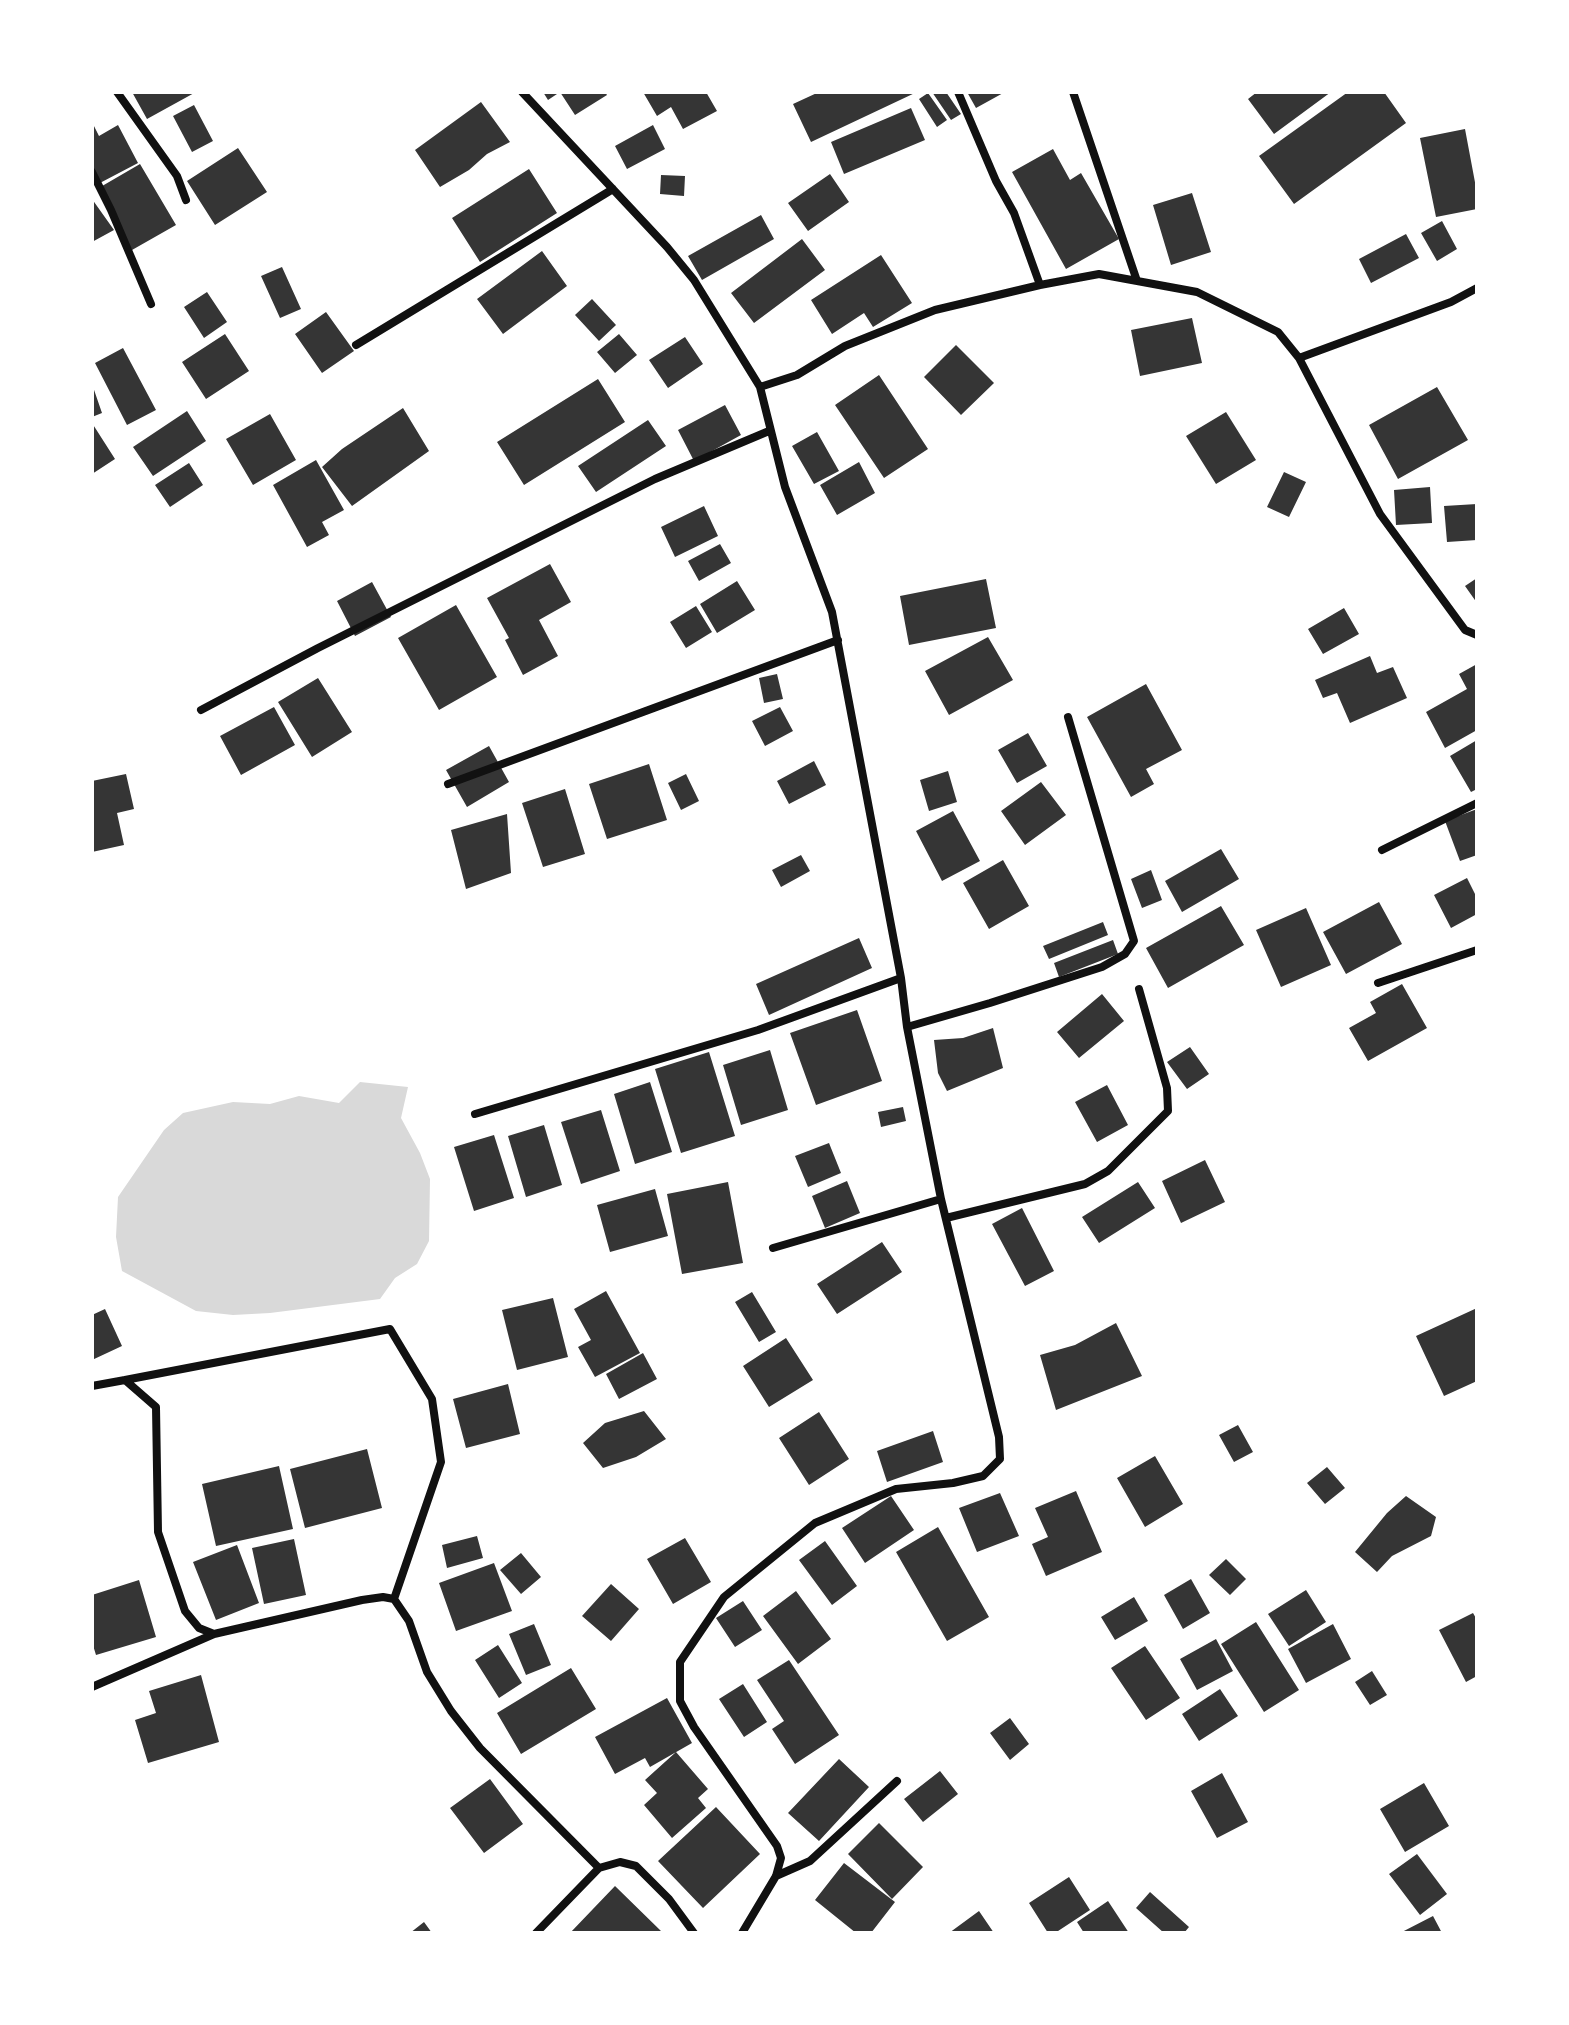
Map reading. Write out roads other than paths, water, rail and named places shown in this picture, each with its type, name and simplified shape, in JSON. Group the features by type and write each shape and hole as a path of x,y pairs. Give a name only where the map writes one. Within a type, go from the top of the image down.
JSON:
{"street":[{"path":"117,92 177,176 186,200"},
{"path":"522,92 694,280 760,387 785,487 832,612 941,1199 999,1437 1000,1459 983,1476 953,1483 896,1489 815,1523 724,1597 680,1662 680,1701 694,1727 777,1846 781,1858 776,1876 742,1933"},
{"path":"958,92 996,181 1014,213 1040,285"},
{"path":"1073,92 1137,281"},
{"path":"92,172 151,304"},
{"path":"356,345 613,189"},
{"path":"760,387 797,375 845,346 935,310 1040,285 1099,274 1197,292 1278,332 1299,358 1380,514 1465,630 1477,635"},
{"path":"1299,358 1451,302 1477,288"},
{"path":"201,710 655,479 769,431"},
{"path":"448,784 838,640"},
{"path":"907,1027 1102,967 1125,954 1134,941 1068,717"},
{"path":"1382,850 1477,803"},
{"path":"1378,983 1477,950"},
{"path":"475,1114 758,1030 901,978"},
{"path":"946,1218 1085,1184 1108,1171 1168,1111 1167,1088 1139,989"},
{"path":"773,1248 941,1199"},
{"path":"92,1386 390,1329 432,1399 441,1462 394,1599"},
{"path":"125,1380 156,1407 158,1532 185,1611 199,1628 214,1634"},
{"path":"92,1687 214,1634 362,1600 394,1599 409,1621 427,1672 451,1711 480,1748 599,1868"},
{"path":"776,1876 810,1861 897,1781"},
{"path":"536,1933 599,1868 620,1862 636,1866 669,1899 694,1933"}]}
